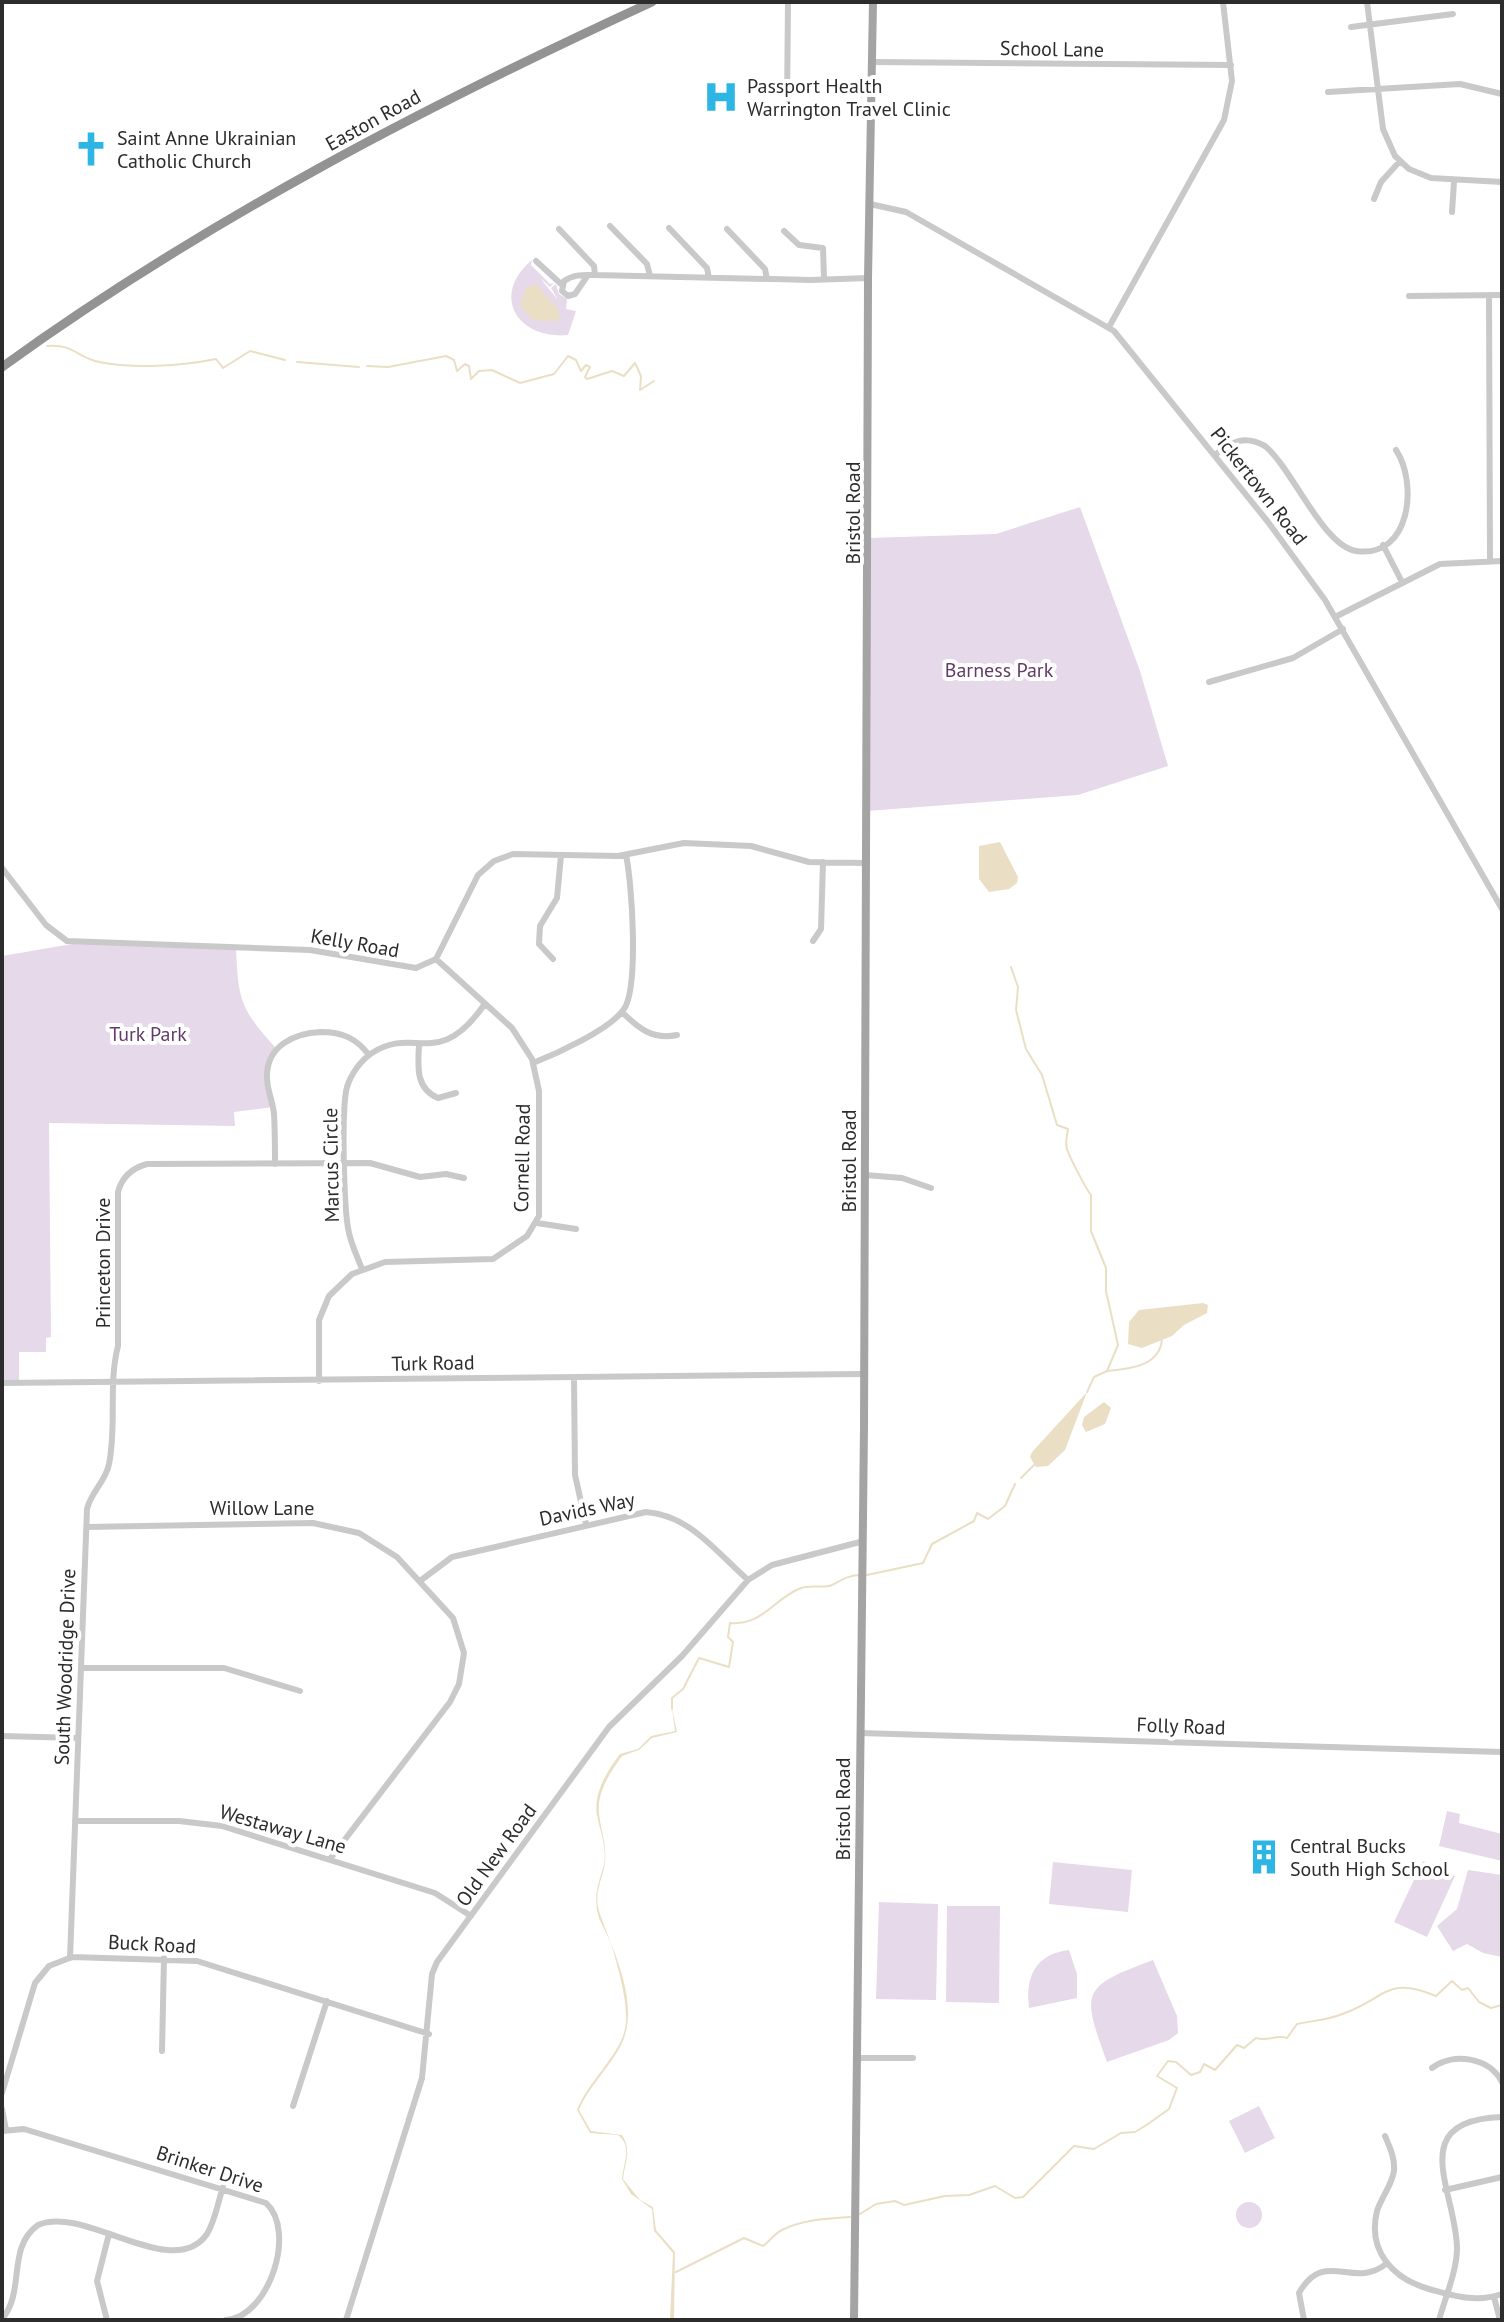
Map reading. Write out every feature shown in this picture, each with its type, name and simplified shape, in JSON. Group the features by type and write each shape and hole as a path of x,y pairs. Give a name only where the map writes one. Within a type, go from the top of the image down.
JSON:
{"highway":[{"name":"Easton Road","path":"2,367 127,279 230,220 466,89 652,2"}],"main road":[{"name":"Bristol Road","path":"854,2320 864,1374 868,278 873,2"}],"street":[{"path":"787,107 788,2"},
{"path":"1109,327 1219,132 1231,89 1223,2"},
{"path":"1367,2 1385,136 1400,161 1423,176 1454,182 1502,182"},
{"path":"1351,27 1453,14"},
{"name":"School Lane","path":"873,62 1231,65"},
{"path":"1328,92 1467,84 1501,93 1502,84"},
{"path":"1374,199 1381,182 1400,161"},
{"path":"1452,212 1454,182"},
{"name":"Pickertown Road","path":"870,204 906,212 1109,327 1215,455 1335,617 1502,909"},
{"path":"610,226 647,264 650,276"},
{"path":"669,228 707,268 709,278"},
{"path":"536,261 561,284 563,293 573,295 592,275 594,266 559,229"},
{"path":"727,229 765,269 767,279"},
{"path":"784,231 799,245 823,248 824,278"},
{"path":"561,284 570,277 592,275 868,278"},
{"path":"1489,295 1490,561"},
{"path":"1409,296 1502,295"},
{"path":"1215,455 1238,440 1253,440 1265,446 1341,544 1359,551 1383,545 1399,534 1407,514 1404,469 1396,450"},
{"path":"1383,545 1402,582"},
{"path":"1335,617 1440,564 1502,561"},
{"path":"1209,682 1293,658 1343,629"},
{"path":"436,959 475,880 488,865 513,854 626,855 684,843 741,845 823,862 864,863"},
{"path":"553,959 539,944 539,931 557,898 561,855"},
{"path":"533,1063 599,1029 622,1012 632,983 631,884 626,855"},
{"path":"813,941 821,929 823,862"},
{"name":"Kelly Road","path":"2,868 46,925 67,941 310,950 409,968 421,967 436,959"},
{"name":"Cornell Road","path":"319,1381 318,1328 325,1304 340,1284 362,1269 396,1261 493,1259 527,1236 537,1223 539,1091 533,1063 518,1035 436,959"},
{"path":"275,1164 274,1111 266,1079 268,1065 277,1049 295,1035 332,1032 354,1039 369,1055 384,1047 450,1039 473,1021 484,1005"},
{"path":"622,1012 645,1032 665,1038 677,1035"},
{"path":"419,1045 419,1074 427,1091 444,1098 456,1093"},
{"name":"Marcus Circle","path":"362,1269 347,1227 347,1089 356,1069 369,1055"},
{"name":"Princeton Drive","path":"114,1383 119,1340 118,1192 131,1171 147,1164 370,1163 420,1177 446,1174 464,1178"},
{"path":"865,1175 902,1178 931,1188"},
{"path":"537,1223 576,1229"},
{"name":"Turk Road","path":"2,1383 864,1374"},
{"path":"574,1378 575,1475 586,1524"},
{"name":"South Woodridge Drive","path":"70,1958 87,1527 90,1499 109,1465 114,1383"},
{"name":"Davids Way","path":"420,1581 452,1557 641,1512 674,1518 692,1529 748,1580"},
{"name":"Willow Lane","path":"87,1527 324,1524 347,1529 377,1542 448,1611 460,1633 464,1659 459,1684 450,1702 330,1859"},
{"name":"Old New Road","path":"346,2320 422,2078 429,2034 433,1969 609,1727 682,1656 748,1580 767,1567 860,1542"},
{"path":"81,1668 224,1668 300,1691"},
{"name":"Folly Road","path":"860,1733 1502,1752"},
{"path":"2,1736 78,1738"},
{"name":"Westaway Lane","path":"75,1821 207,1823 435,1893 471,1916"},
{"path":"2,2093 35,1983 49,1966 70,1958"},
{"name":"Buck Road","path":"70,1958 164,1958 219,1967 429,2034"},
{"path":"162,2051 164,1958"},
{"path":"293,2106 327,2001"},
{"path":"856,2058 913,2058"},
{"path":"1432,2068 1447,2060 1474,2060 1490,2066 1502,2082"},
{"path":"2,2109 4,2130"},
{"path":"1439,2320 1457,2250 1441,2158 1451,2134 1473,2119 1502,2117"},
{"name":"Brinker Drive","path":"4,2130 24,2129 223,2187 266,2203 279,2220 281,2237 257,2305 243,2316 226,2320"},
{"path":"1385,2136 1393,2154 1394,2174 1377,2212 1375,2227 1386,2264 1404,2280 1468,2299 1502,2294"},
{"path":"1445,2190 1502,2177"},
{"path":"2,2319 15,2294 21,2245 33,2228 61,2220 168,2251 191,2247 208,2231 223,2187"},
{"path":"107,2320 97,2281 109,2234"},
{"path":"1304,2320 1299,2293 1310,2277 1329,2269 1369,2275 1386,2264"},
{"path":"1494,2297 1500,2320"}],"green space":[{"path":"532,260 531,265 550,284 554,283 550,287 540,278 558,300 551,288 556,284 559,294 567,299 566,309 576,311 568,335 550,335 535,330 523,323 515,312 511,300 513,287 519,273"},
{"name":"Barness Park","path":"1080,507 1140,671 1168,766 1078,795 867,811 869,538 996,534"},
{"name":"Turk Park","path":"78,943 236,946 243,1003 255,1024 277,1049 267,1069 273,1107 234,1112 235,1126 49,1123 51,1337 46,1338 46,1352 19,1352 19,1381 2,1381 2,956"},
{"path":"1447,1811 1460,1814 1459,1823 1502,1834 1502,1861 1439,1846"},
{"path":"1423,1861 1455,1876 1427,1937 1394,1922"},
{"path":"1053,1862 1132,1870 1128,1912 1049,1904"},
{"path":"1468,1870 1502,1875 1502,1957 1483,1953 1467,1944 1453,1951 1437,1926 1457,1909"},
{"path":"879,1902 938,1904 936,2000 876,1999"},
{"path":"947,1906 1000,1906 999,2003 946,2002"},
{"path":"1069,1950 1077,1974 1077,1998 1029,2008 1029,1986 1035,1968 1048,1956"},
{"path":"1153,1960 1177,2016 1178,2033 1169,2040 1107,2062 1093,2020 1093,1994 1112,1977"},
{"path":"1259,2106 1275,2138 1245,2153 1229,2121"},
{"path":"1249,2202 1258,2206 1262,2215 1258,2224 1249,2228 1240,2224 1236,2215 1240,2206"}],"shaded area":[{"path":"536,284 559,311 559,321 533,320 520,306 526,288"},
{"path":"1000,842 1018,877 1017,883 1009,889 989,892 979,879 979,846"},
{"path":"1208,1305 1207,1313 1184,1325 1172,1336 1142,1348 1128,1344 1129,1322 1139,1310"},
{"path":"1087,1392 1065,1450 1048,1466 1036,1467 1030,1457 1032,1452"},
{"path":"1104,1402 1111,1408 1105,1424 1086,1432 1082,1425 1084,1417"},
{"path":"672,1708 677,1732 652,1738 639,1750 622,1756 602,1789 599,1812 605,1856 596,1807 599,1791 620,1754 638,1749 651,1736 675,1731"},
{"path":"604,1861 598,1906 609,1939 600,1920 596,1903"},
{"path":"613,1951 627,1998 627,2026 620,2048 579,2110 591,2131 622,2135 625,2141 627,2151 623,2179 640,2200 653,2207 656,2230 675,2252 674,2320 670,2320 673,2253 654,2231 652,2209 631,2194 622,2179 626,2156 623,2140 618,2135 590,2133 577,2110 624,2033 625,2003"}],"waterway":[{"path":"47,346 64,347 99,362 142,366 216,359 223,368 250,351 285,360"},
{"path":"367,366 388,367 446,356 454,360 457,371 465,364 469,366 471,379 479,371 492,370 520,383 554,374 568,356 576,360 581,371 586,365 590,367 585,377 587,379 612,371 624,376 635,363 641,376 640,390 654,381"},
{"path":"297,362 359,367"},
{"path":"1011,967 1018,987 1016,1010 1026,1049 1042,1075 1057,1125 1068,1129 1067,1149 1091,1195 1091,1231 1106,1268 1106,1291 1118,1345 1107,1371 1094,1377 1087,1392"},
{"path":"1107,1371 1150,1361 1160,1348 1162,1338"},
{"path":"1021,1478 1034,1465"},
{"path":"867,1575 923,1563 932,1544 974,1521 977,1513 988,1519 1005,1506 1015,1484"},
{"path":"672,1709 672,1698 683,1689 699,1658 729,1667 733,1642 728,1637 730,1623 741,1623 760,1616 801,1588 829,1586 861,1575"},
{"path":"860,2214 876,2204 895,2201 904,2205 945,2196 969,2195 995,2186 1015,2198 1023,2197 1074,2146 1094,2149 1121,2133 1135,2132 1169,2109 1177,2088 1157,2076 1168,2061 1176,2062 1191,2075 1200,2072 1204,2064 1215,2070 1237,2045 1244,2048 1256,2038 1287,2038 1297,2024 1338,2016 1397,1988 1420,1990 1436,1996 1452,1981 1462,1990 1468,1988 1479,2002 1491,2008 1502,2005"},
{"path":"676,2272 744,2238 763,2246 790,2226 850,2217"}],"place":[{"name":"Passport Health Warrington Travel Clinic","path":"721,97"},
{"name":"Saint Anne Ukrainian Catholic Church","path":"91,149"},
{"name":"Central Bucks South High School","path":"1264,1857"}]}
